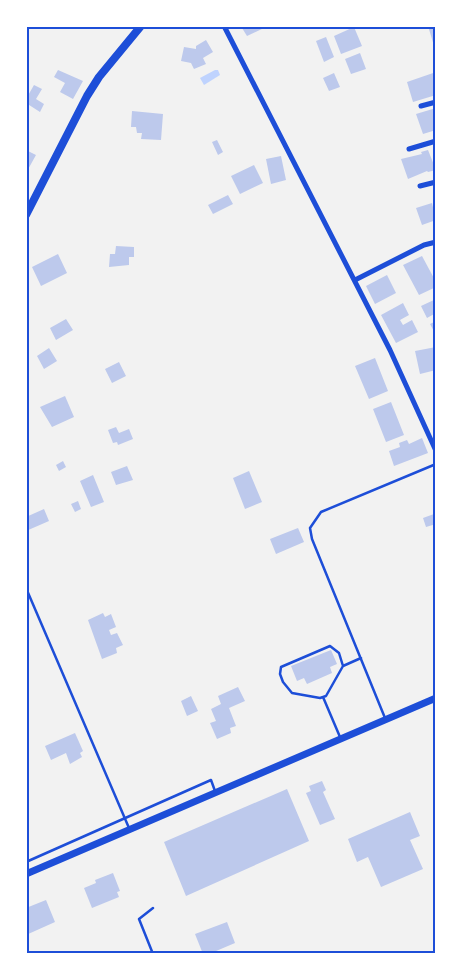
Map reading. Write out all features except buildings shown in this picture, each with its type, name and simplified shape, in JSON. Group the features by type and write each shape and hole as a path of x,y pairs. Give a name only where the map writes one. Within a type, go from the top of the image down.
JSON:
{"main road":[{"path":"26,215 87,96 99,77 141,26"},
{"path":"26,874 436,698"}],"street":[{"path":"224,26 390,350 436,451"},
{"path":"421,106 436,102"},
{"path":"409,149 436,141"},
{"path":"420,186 436,182"},
{"path":"355,280 424,244 436,242"}],"lane":[{"path":"386,720 312,539 310,528 321,512 436,464"},
{"path":"26,588 129,829"},
{"path":"343,666 339,653 330,646 281,667 280,674 283,682 292,693 307,698 323,697 336,681 343,666 361,658"},
{"path":"323,697 341,739"},
{"path":"26,862 211,780 216,792"},
{"path":"153,908 139,919 153,954"}],"water":[{"path":"218,70 220,75 204,85 200,78"}]}
